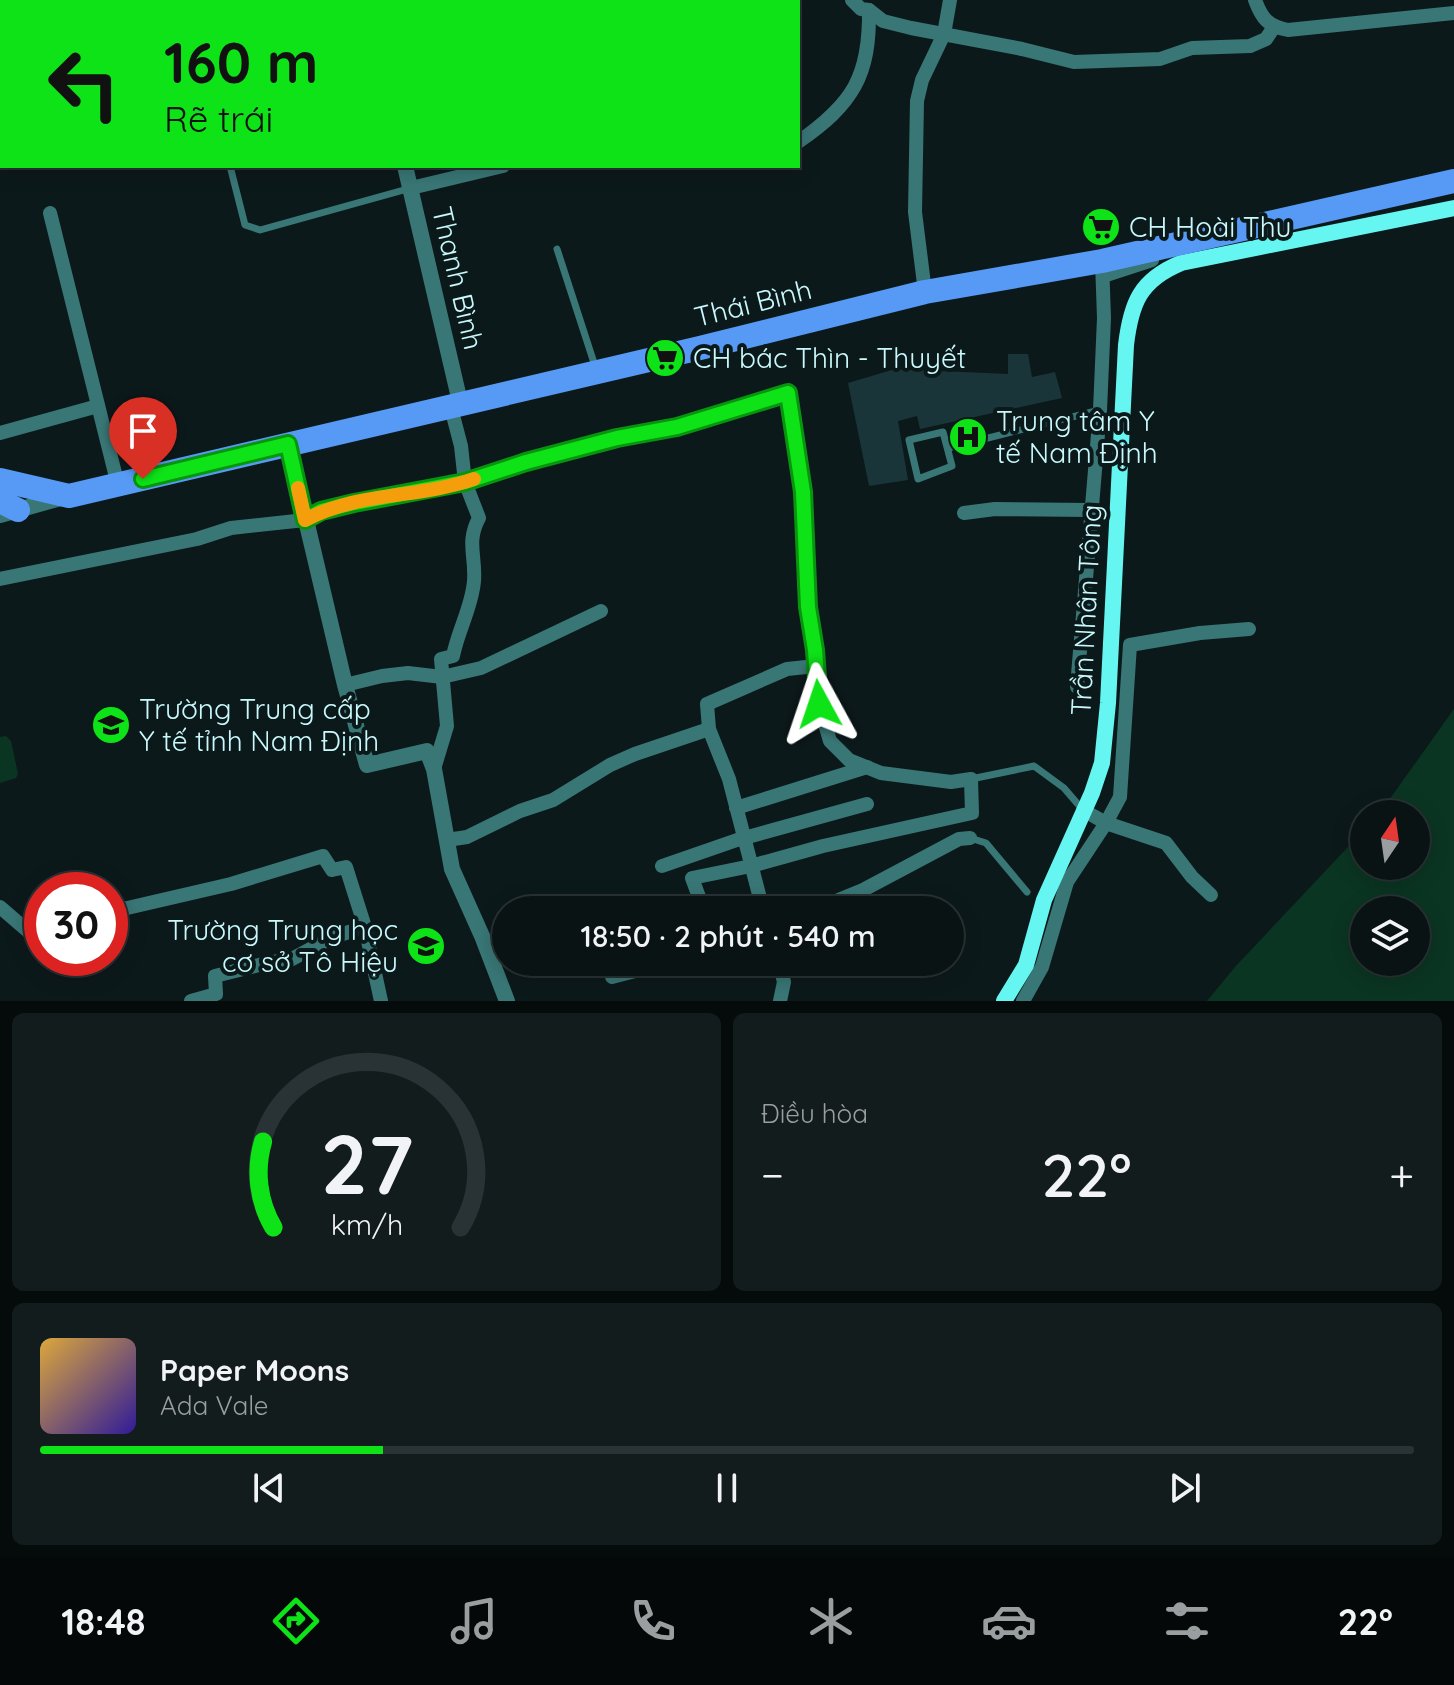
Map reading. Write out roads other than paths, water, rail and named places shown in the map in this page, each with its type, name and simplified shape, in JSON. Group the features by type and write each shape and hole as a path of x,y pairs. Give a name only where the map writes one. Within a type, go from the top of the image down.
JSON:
{"main road":[{"name":"Thái Bình","path":"69,496 925,292 1103,268 1454,181"},
{"name":"Trần Nhân Tông","path":"1004,1001 1026,965 1044,900 1098,777 1105,748 1129,323 1142,291 1152,279 1181,263 1454,208"},
{"path":"0,480 69,496"}],"street":[{"path":"852,0 861,9 869,10 883,21 1074,62 1160,59 1192,48 1250,46 1266,39 1274,27"},
{"path":"925,292 915,212 917,101 922,80 944,34 950,0"},
{"path":"1255,0 1265,22 1288,30 1454,13"},
{"path":"800,140 825,121 857,86 869,33 869,10"},
{"name":"Thanh Bình","path":"406,168 455,403"},
{"path":"411,188 491,168"},
{"path":"50,213 118,485"},
{"path":"1077,687 1100,410 1103,268 1183,250 1206,258"},
{"path":"0,579 197,539 231,528 305,520 321,511 465,482 617,438 677,427 788,393 803,492 808,607 819,704 830,741 849,760 881,773 951,782 971,779 972,813 692,878 699,896"},
{"path":"434,769 447,726 441,659 453,656 465,620 474,579 471,535 479,518 465,482 455,403"},
{"path":"0,433 98,406"},
{"path":"288,444 367,765 427,751 434,769 452,869 506,1001"},
{"path":"6,508 69,496"},
{"path":"964,513 995,509 1090,510"},
{"path":"345,685 382,676 408,673 442,677 481,668 601,611"},
{"path":"1023,1001 1039,975 1067,882 1116,807 1121,787 1130,645 1200,633 1249,629"},
{"path":"759,896 729,779 709,729 707,704 787,669 816,666"},
{"path":"447,840 467,837 520,811 553,800 610,765 635,754 709,729"},
{"path":"736,808 867,767"},
{"path":"662,866 743,838 867,804"},
{"path":"1083,810 1106,823 1166,843 1192,877 1211,895"},
{"path":"848,896 959,839 970,838"},
{"path":"128,908 231,884 323,856 332,870 346,867 365,927 381,1001"},
{"path":"0,907 24,928"},
{"path":"191,1001 216,994 215,976 290,960 333,937 365,927"},
{"path":"780,1001 782,976"}],"lane":[{"path":"231,168 245,225 260,230 411,188"},
{"path":"557,249 596,371"},
{"path":"948,448 1100,410"},
{"path":"943,432 948,448 952,466 918,479 909,440 943,432"},
{"path":"971,779 1034,766 1064,788 1083,810"},
{"path":"970,838 986,843 1027,892"}],"place":[{"name":"CH Hoài Thu","path":"1101,227"},
{"name":"CH bác Thìn - Thuyết","path":"665,358"},
{"name":"Trung tâm Y tế Nam Định","path":"968,437"},
{"name":"Trường Trung cấp Y tế tỉnh Nam Định","path":"111,725"},
{"name":"Trường Trung học cơ sở Tô Hiệu","path":"426,946"}]}
